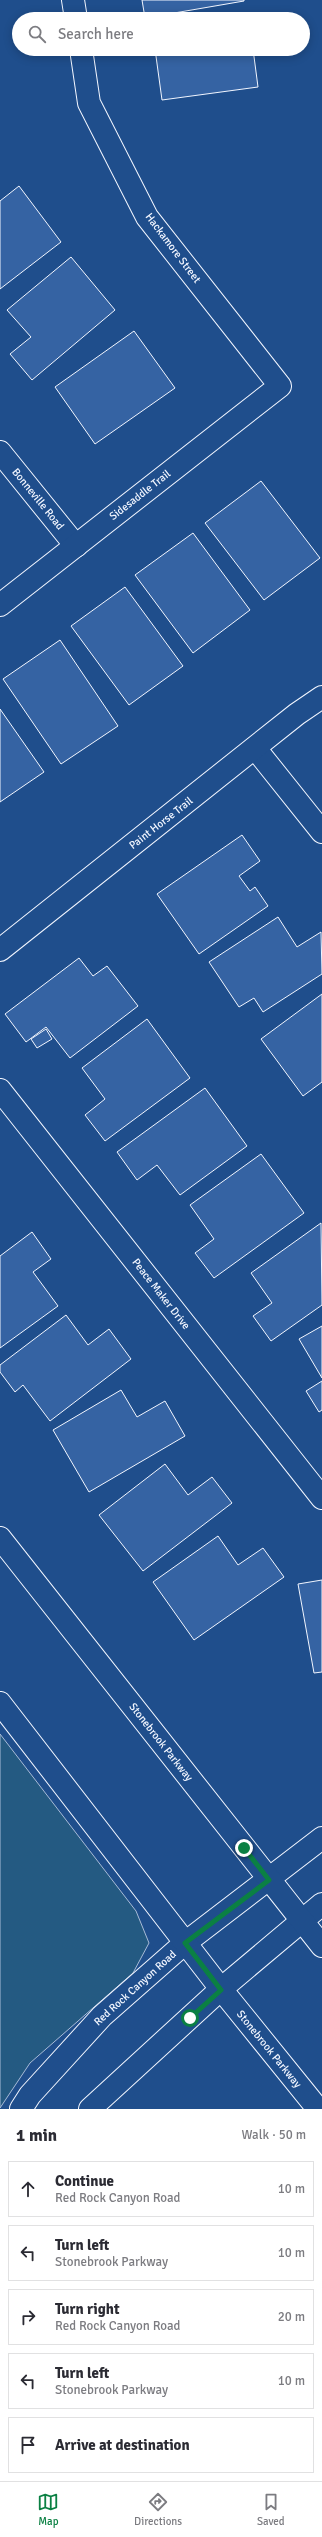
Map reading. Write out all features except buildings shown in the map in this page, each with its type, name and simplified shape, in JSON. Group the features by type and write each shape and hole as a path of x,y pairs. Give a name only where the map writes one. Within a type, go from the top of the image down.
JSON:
{"street":[{"path":"73,0 75,12"},
{"name":"Hackamore Street","path":"82,56 89,103 147,217 280,386"},
{"name":"Sidesaddle Trail","path":"0,605 280,386"},
{"name":"Bonneville Road","path":"0,452 76,546"},
{"name":"Paint Horse Trail","path":"0,950 297,714 322,697"},
{"path":"255,748 322,832"},
{"name":"Peace Maker Drive","path":"0,1090 322,1498"},
{"name":"Stonebrook Parkway","path":"0,1538 322,1946"},
{"name":"Stonebrook Parkway","path":"0,1703 221,1990 318,2109"},
{"name":"Red Rock Canyon Road","path":"21,2109 30,2095 102,2016 185,1943 322,1838"},
{"path":"90,2109 221,1990 322,1904"}],"shaded area":[{"path":"0,1734 136,1911 149,1943 133,1973 30,2063 0,2108"}],"route":[{"path":"190,2018 221,1990 185,1943 269,1880 244,1848"}]}
